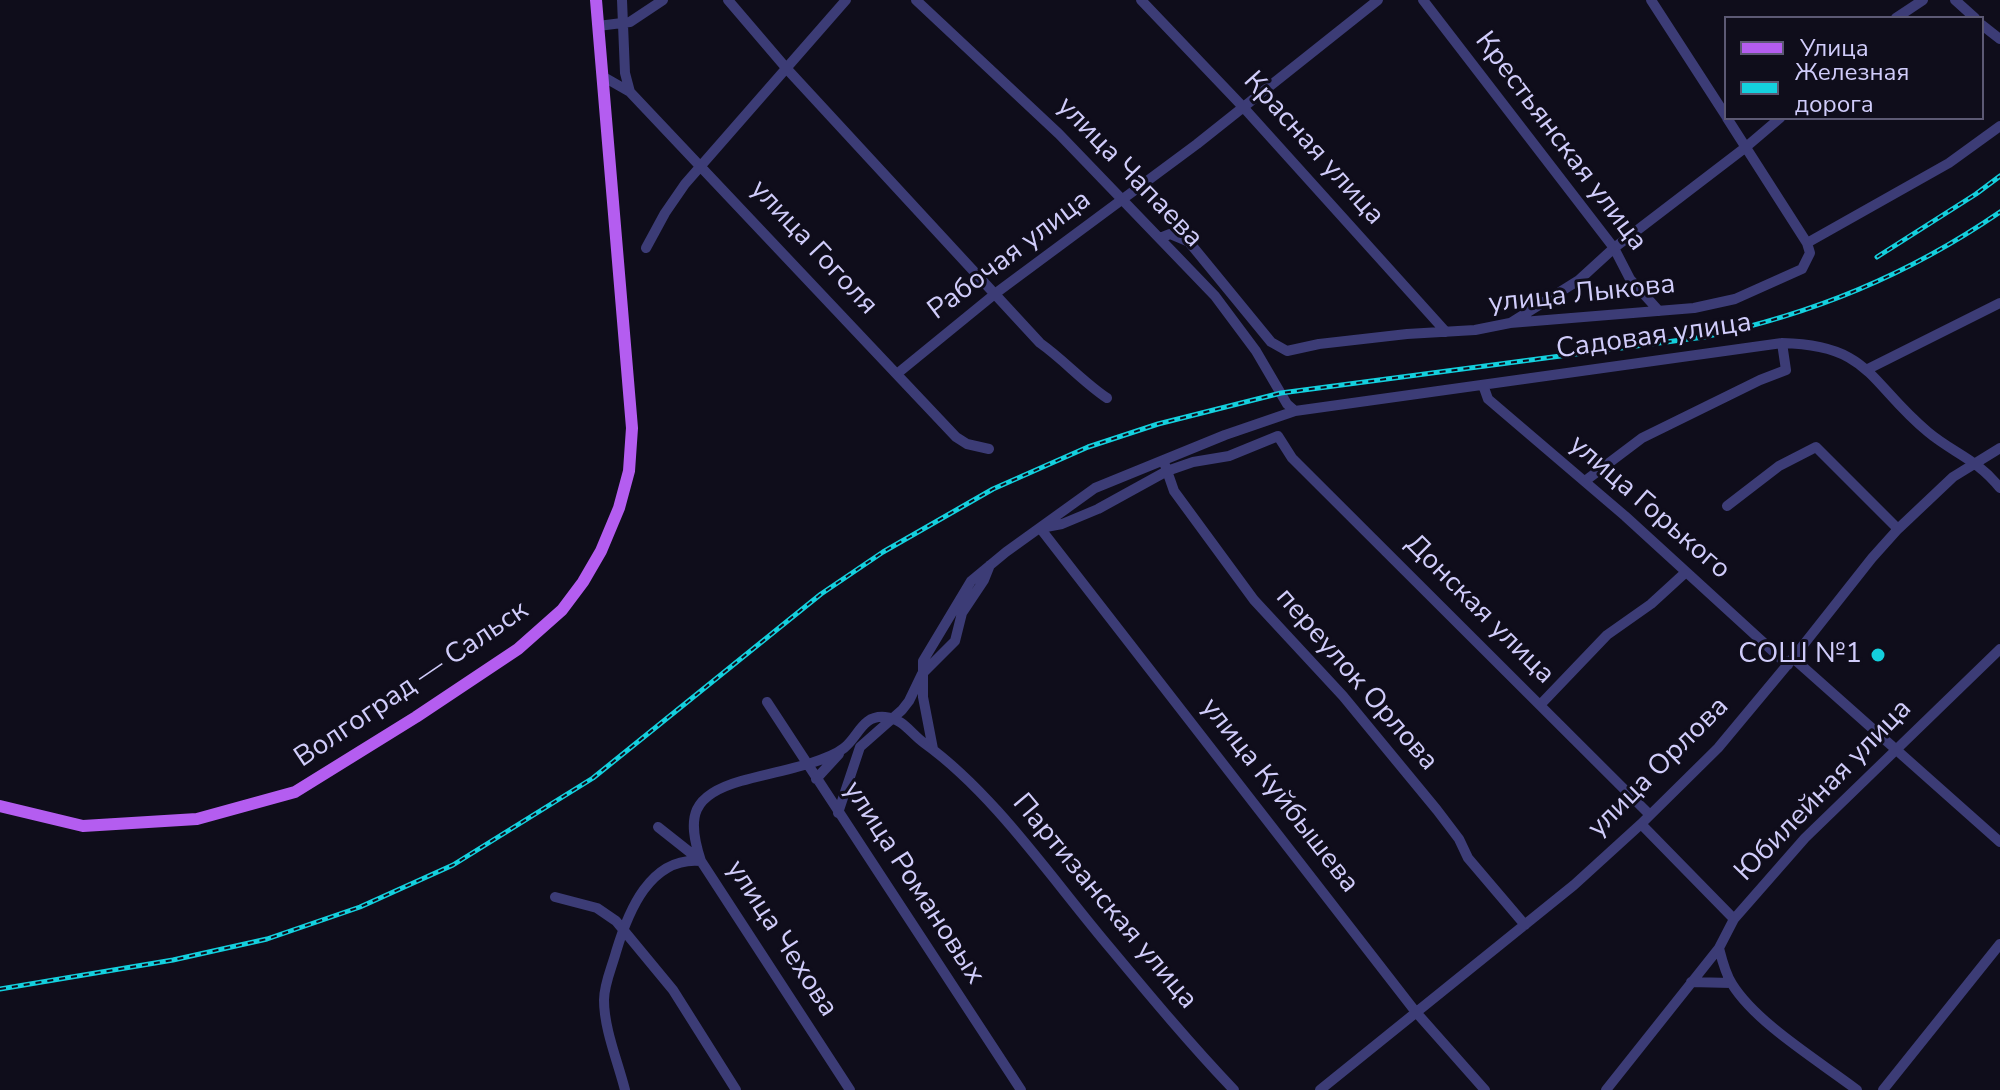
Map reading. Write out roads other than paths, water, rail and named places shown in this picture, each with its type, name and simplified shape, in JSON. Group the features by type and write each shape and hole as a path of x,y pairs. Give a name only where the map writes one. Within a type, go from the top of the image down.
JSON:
{"main road":[{"name":"Волгоград — Сальск","path":"0,806 83,826 197,819 295,792 518,649 562,610 583,582 601,551 619,508 629,471 632,428 596,0"}],"street":[{"path":"622,0 625,73 630,92"},
{"path":"598,26 635,19 663,0"},
{"path":"728,0 787,69 1040,343 1107,398"},
{"path":"646,248 675,197 846,0"},
{"name":"улица Чапаева","path":"916,0 1059,134 1215,296 1243,332 1284,399 1295,411"},
{"name":"Красная улица","path":"1141,0 1244,108 1446,332"},
{"name":"Рабочая улица","path":"898,373 996,293 1244,108 1378,0"},
{"name":"Крестьянская улица","path":"1423,0 1614,248 1630,279 1659,311"},
{"path":"1651,0 1724,112"},
{"path":"1899,16 1923,0"},
{"path":"1955,0 1973,16"},
{"path":"1984,27 2000,39"},
{"name":"улица Гоголя","path":"602,76 630,92 702,165 956,437 967,444 989,449"},
{"path":"1729,120 1807,243 1949,163 2000,126"},
{"path":"1510,323 1579,280 1614,248 1778,120"},
{"name":"улица Лыкова","path":"1160,238 1176,234 1189,242 1271,342 1287,351 1319,344 1475,330 1510,323 1694,308 1735,299 1802,269 1810,253 1807,243"},
{"path":"1868,369 2000,303"},
{"path":"1585,481 1642,438 1786,370 1782,343"},
{"name":"Садовая улица","path":"922,674 923,661 971,581 1095,488 1163,459 1295,411 1782,343 1813,344 1830,348 1868,369 1928,432 1976,462 2000,488"},
{"name":"улица Горького","path":"1483,385 1488,399 2000,842"},
{"name":"Донская улица","path":"1167,471 1193,462 1229,456 1278,436 1292,458 1650,815"},
{"path":"1727,506 1779,466 1816,447 1898,529"},
{"name":"улица Орлова","path":"1320,1090 1574,885 1641,824 1718,748 1898,529 1934,493 2000,448"},
{"name":"переулок Орлова","path":"1163,459 1174,491 1254,600 1352,707 1437,810 1459,839 1468,858 1525,925"},
{"path":"1040,528 1062,524 1098,509 1167,471"},
{"name":"улица Куйбышева","path":"1040,528 1415,1011 1485,1090"},
{"path":"838,813 860,747 909,701 922,674 955,641 962,613 991,564"},
{"path":"1540,705 1607,635 1651,604 1686,572"},
{"name":"Юбилейная улица","path":"1606,1090 1719,948 1734,919 1805,838 2000,649"},
{"path":"922,674 933,749"},
{"name":"улица Романовых","path":"767,702 1021,1090"},
{"path":"816,779 864,724 873,717 893,718"},
{"name":"Партизанская улица","path":"893,718 903,723 973,785 1152,998 1234,1090"},
{"path":"625,1090 604,1000 620,925 640,893 662,873 682,861 701,861 693,824 694,812 702,799 732,783 806,765 843,749"},
{"path":"1641,824 1734,919"},
{"name":"улица Чехова","path":"658,827 701,861 850,1090"},
{"path":"555,897 597,908 620,925 673,990 730,1088"},
{"path":"1883,1090 2000,944"},
{"path":"1719,948 1731,983 1759,1015 1857,1090"},
{"path":"1691,982 1731,983"}],"railway":[{"path":"1877,257 2000,176"},
{"path":"0,989 173,960 267,939 360,907 453,865 593,778 821,594 883,552 993,489 1088,447 1158,424 1281,393 1704,337 1744,328 1858,290 1930,255 2000,212"}],"place":[{"name":"СОШ №1","path":"1878,655"}]}
